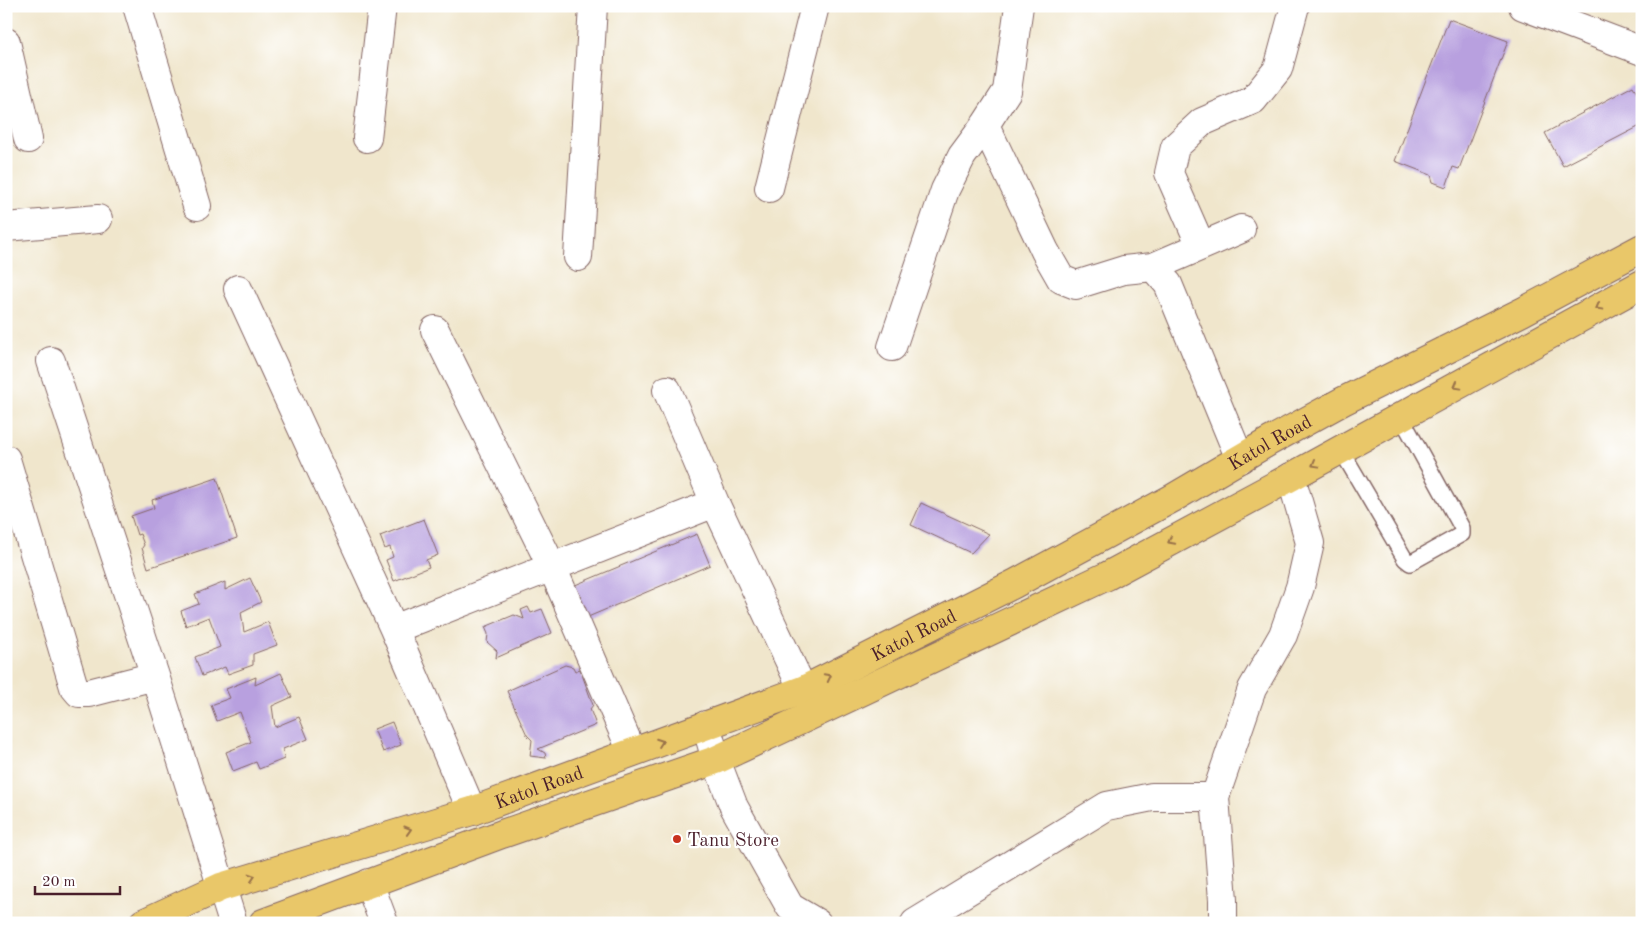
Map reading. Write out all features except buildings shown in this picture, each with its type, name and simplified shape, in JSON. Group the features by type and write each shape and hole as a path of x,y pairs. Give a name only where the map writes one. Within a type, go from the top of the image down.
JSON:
{"main road":[{"name":"Katol Road","path":"143,923 221,888 472,811 804,690 1014,584 1173,498 1343,401 1522,312 1642,248"},
{"name":"Katol Road","path":"263,923 502,834 716,760 1107,576 1291,478 1641,286"},
{"path":"1270,441 1291,478"}],"street":[{"path":"137,6 197,206"},
{"path":"367,138 382,6"},
{"path":"578,256 593,6"},
{"path":"769,188 815,6"},
{"path":"892,347 945,190 962,156 1007,91 1019,6"},
{"path":"1201,246 1169,173 1175,147 1202,122 1253,100 1278,68 1295,6"},
{"path":"1523,6 1642,51"},
{"path":"6,42 28,139"},
{"path":"985,125 1045,251 1061,279 1076,285 1124,270 1153,267 1241,229"},
{"path":"6,227 98,219"},
{"path":"1153,267 1168,284 1240,459"},
{"path":"238,290 394,629 472,811"},
{"path":"435,330 552,567 632,752"},
{"path":"51,361 156,676 233,923"},
{"path":"667,390 715,503 804,690"},
{"path":"6,459 74,687 80,693 89,693 156,676"},
{"path":"1223,923 1215,797 1252,689 1283,635 1300,587 1310,543 1291,478"},
{"path":"394,629 715,503"},
{"path":"706,725 716,760 734,807 790,906 817,923"},
{"path":"916,923 1107,806 1152,797 1215,797"},
{"path":"369,883 384,923"}],"lane":[{"path":"1341,450 1405,559 1410,562 1453,539 1462,534 1462,528 1401,417"}],"place":[{"name":"Tanu Store","path":"677,839"}]}
